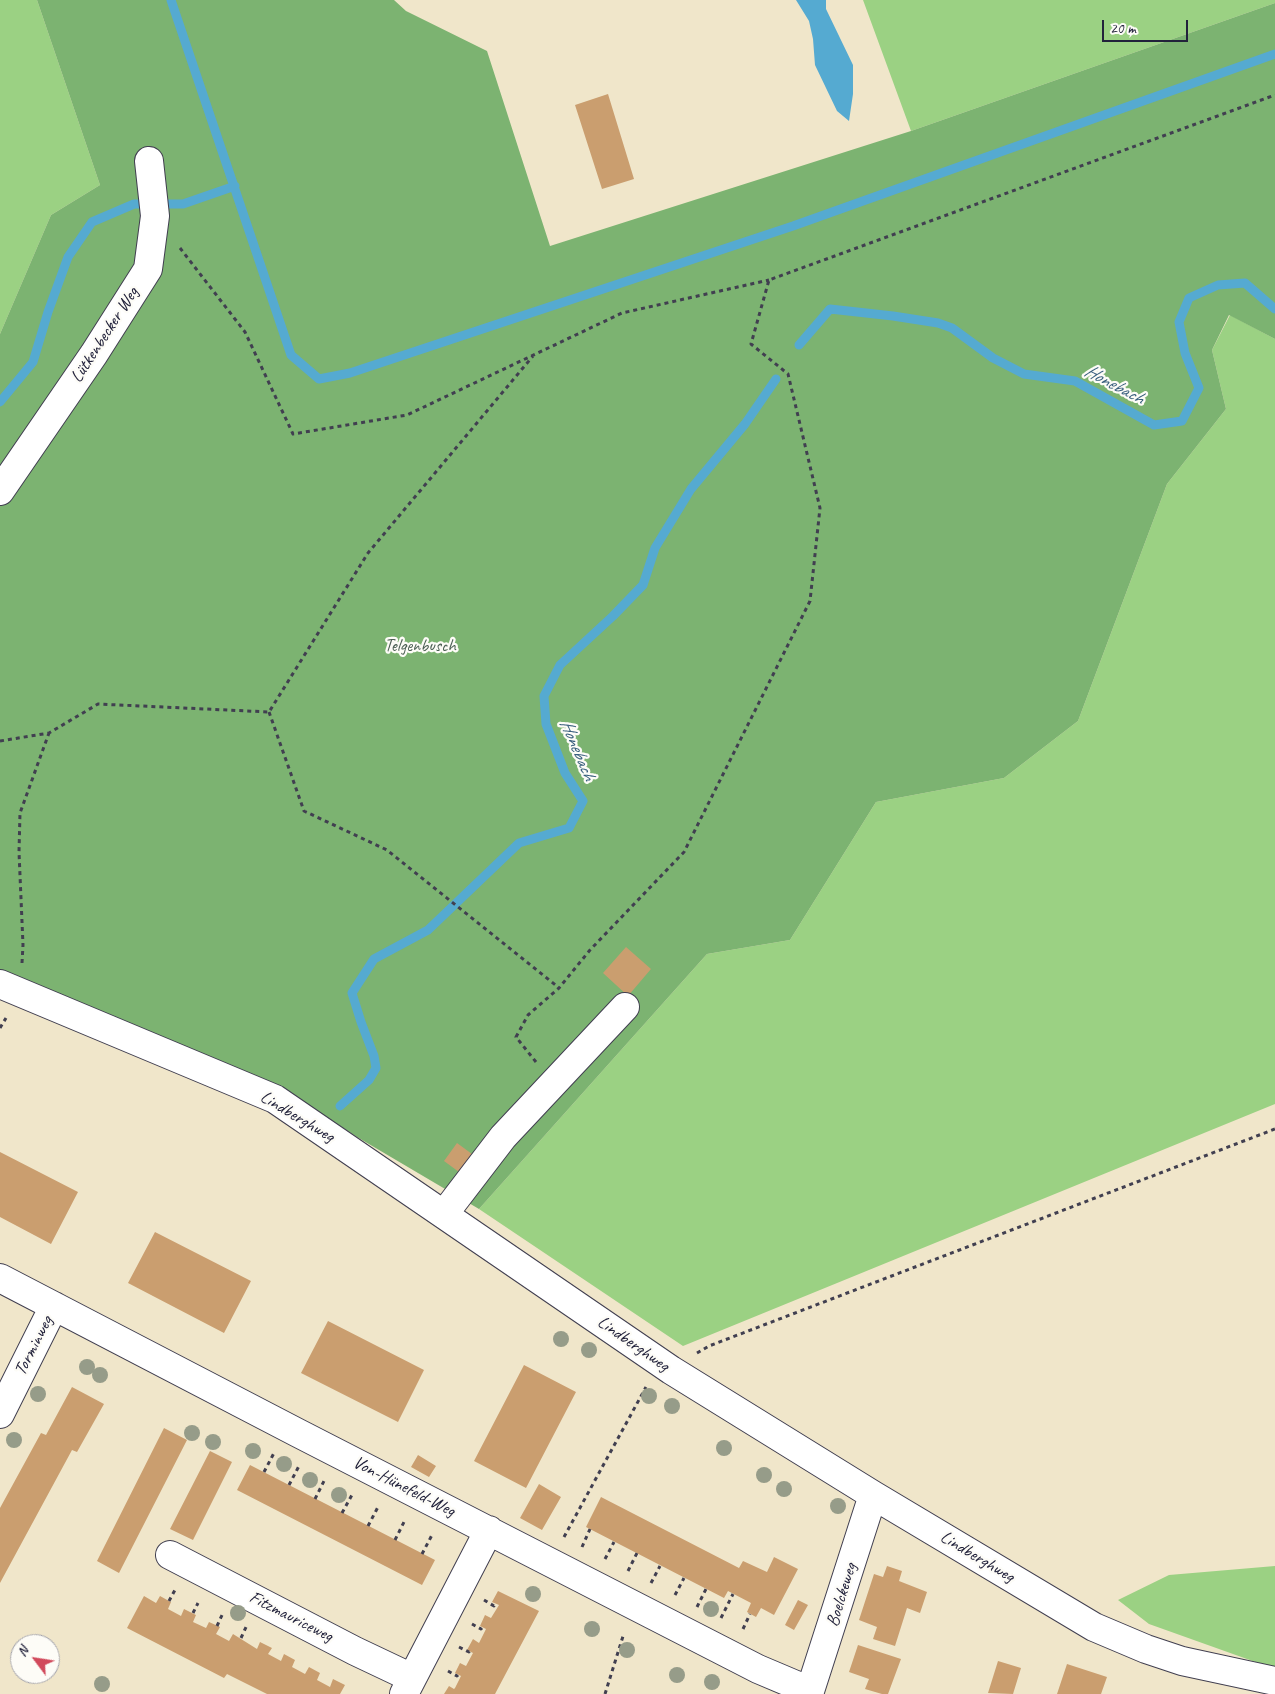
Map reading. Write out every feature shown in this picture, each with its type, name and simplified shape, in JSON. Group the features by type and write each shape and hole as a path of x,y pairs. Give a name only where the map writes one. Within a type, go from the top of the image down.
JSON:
{"street":[{"name":"Lütkenbecker Weg","path":"0,491 94,354 148,268 155,216 149,161"},
{"name":"Lindberghweg","path":"10,988 275,1100 665,1366 873,1496 1094,1627 1146,1650 1182,1661 1275,1680"},
{"path":"444,1214 503,1137 625,1008"},
{"name":"Von-Hünefeld-Weg","path":"0,1278 550,1562 758,1668 810,1692"},
{"name":"Torminweg","path":"0,1414 54,1306"},
{"name":"Boelckeweg","path":"810,1692 873,1496"},
{"name":"Fitzmauriceweg","path":"170,1555 355,1650 408,1686 489,1530"}],"path":[{"path":"155,216 245,332 293,434 407,415 622,313 770,280 1275,95"},
{"path":"554,1083 516,1038 528,1015 559,988 590,950 684,852 810,601 820,508 788,374 751,344 770,280"},
{"path":"269,712 368,553 535,354"},
{"path":"0,741 49,733 98,704 269,712"},
{"path":"269,712 304,811 387,850 559,988"},
{"path":"10,988 23,945 18,852 20,813 49,733"},
{"path":"550,1562 665,1366 708,1346 1275,1130"},
{"path":"605,1694 633,1604"}],"green space":[{"path":"0,0 37,0 100,185 51,215 0,334"},
{"name":"Telgenbusch","path":"37,0 394,0 406,11 487,51 550,246 911,131 1275,3 1275,339 1229,315 1212,350 1226,409 1167,484 1078,721 1004,778 876,802 790,940 707,954 479,1209 357,1137 284,1089 0,970 0,334 51,215 100,185"},
{"path":"863,0 1275,0 1275,3 911,131"},
{"path":"1230,315 1275,339 1275,1104 683,1346 479,1209 707,954 790,940 876,802 1004,778 1078,721 1167,484 1226,409 1212,350"},
{"path":"1275,1566 1275,1669 1149,1624 1118,1600 1169,1575"}],"water":[{"path":"796,0 826,0 826,9 853,65 853,94 849,121 837,111 815,65 813,39 809,21"}],"building":[{"path":"608,94 634,179 602,189 575,105"},
{"path":"626,947 651,969 628,996 603,973"},
{"path":"457,1143 472,1154 459,1172 444,1161"},
{"path":"0,1152 78,1192 51,1244 0,1217"},
{"path":"155,1232 251,1281 224,1333 128,1283"},
{"path":"328,1321 424,1370 398,1422 301,1373"},
{"path":"524,1365 576,1392 526,1488 474,1461"},
{"path":"72,1387 104,1404 77,1452 72,1450 0,1583 0,1508 41,1433 46,1435"},
{"path":"164,1428 187,1440 119,1573 97,1561"},
{"path":"210,1451 232,1462 193,1540 170,1529"},
{"path":"418,1455 436,1466 429,1477 411,1467"},
{"path":"250,1465 435,1560 422,1585 237,1490"},
{"path":"539,1484 561,1497 542,1530 520,1518"},
{"path":"601,1497 739,1568 743,1561 767,1572 774,1557 798,1569 774,1615 761,1608 756,1617 747,1612 751,1603 728,1591 724,1598 586,1527"},
{"path":"887,1566 902,1571 899,1581 927,1592 920,1613 907,1608 895,1646 873,1639 877,1627 859,1620 874,1574 883,1577"},
{"path":"498,1591 539,1611 495,1694 444,1694 449,1686 455,1688 461,1676 455,1673 460,1663 466,1666 473,1653 467,1650 473,1639 479,1643 486,1629 480,1626 485,1615 491,1618 499,1605 492,1602"},
{"path":"144,1596 156,1603 160,1596 171,1602 168,1609 181,1616 184,1609 196,1615 193,1622 206,1628 209,1622 220,1627 216,1634 229,1641 233,1634 257,1649 260,1642 272,1648 268,1654 281,1661 284,1654 295,1660 292,1667 305,1674 309,1667 320,1673 317,1680 330,1687 333,1679 345,1685 340,1694 267,1694 227,1674 224,1678 127,1628"},
{"path":"798,1600 808,1605 794,1630 785,1625"},
{"path":"858,1645 901,1659 888,1694 865,1689 869,1679 849,1672"},
{"path":"998,1661 1021,1668 1013,1694 988,1693"},
{"path":"1067,1664 1107,1677 1101,1694 1057,1694"}],"waterway":[{"path":"171,0 291,355 319,379 350,373 793,226 1275,54"},
{"path":"0,402 33,362 48,312 68,257 92,222 134,204 183,204 235,186"},
{"name":"Honebach","path":"799,345 830,309 938,323 952,328 993,358 1024,374 1075,381 1154,425 1182,421 1199,388 1185,353 1179,322 1189,298 1218,285 1245,283 1275,309"},
{"name":"Honebach","path":"340,1106 369,1080 376,1068 374,1056 352,993 374,959 428,930 519,843 569,828 583,801 565,773 546,724 544,696 560,665 613,616 643,585 655,548 691,489 745,424 776,379"}]}
